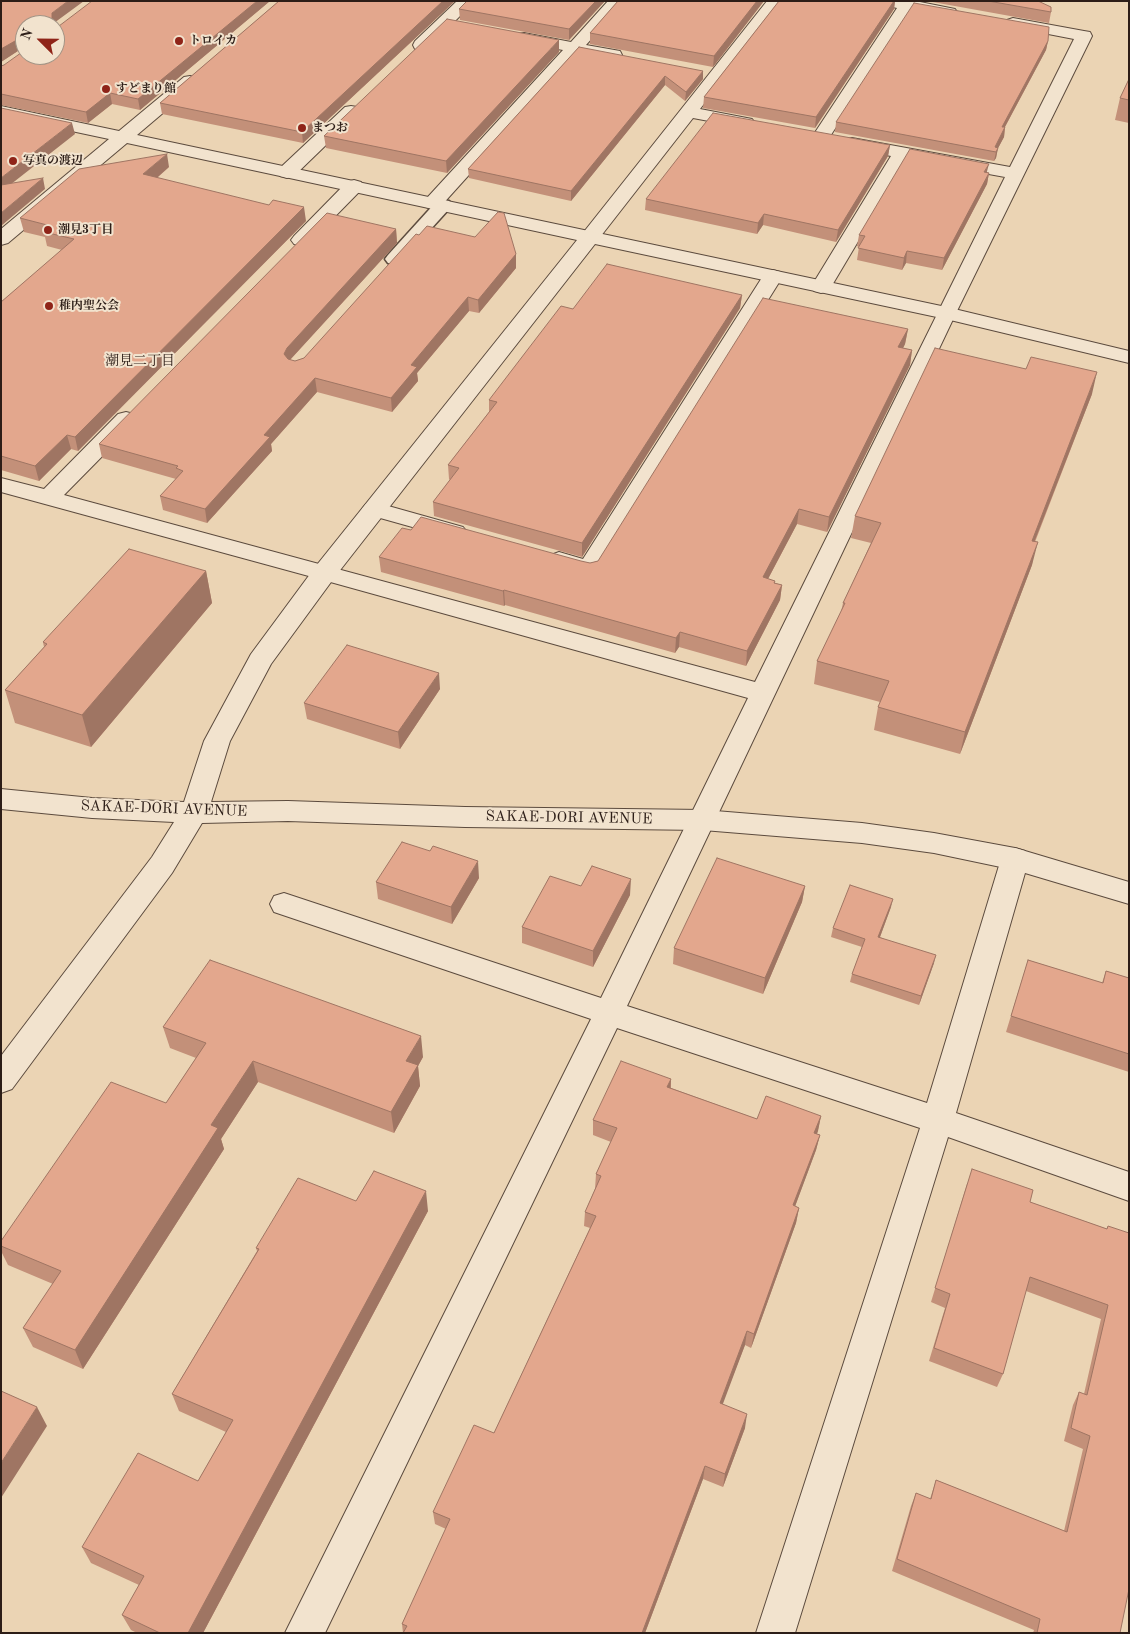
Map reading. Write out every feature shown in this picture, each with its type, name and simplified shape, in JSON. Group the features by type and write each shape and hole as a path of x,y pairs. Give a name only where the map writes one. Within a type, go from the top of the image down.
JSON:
{"street":[{"path":"408,57 467,1"},
{"path":"438,204 617,1"},
{"path":"1,1080 162,865 194,813 217,741 260,660 374,509 776,1"},
{"path":"886,1 966,15"},
{"path":"821,137 907,5"},
{"path":"304,1633 703,820 762,693 946,313 1084,36 995,20"},
{"path":"444,23 462,26"},
{"path":"509,35 632,58"},
{"path":"1,239 203,70"},
{"path":"699,71 718,75"},
{"path":"287,172 365,97"},
{"path":"1,111 946,313 1129,357"},
{"path":"689,112 764,126"},
{"path":"802,134 1015,173"},
{"path":"821,287 902,152"},
{"path":"285,257 354,186"},
{"path":"542,556 589,568 773,276"},
{"path":"48,498 138,406"},
{"path":"1,485 326,572 762,693"},
{"path":"374,509 477,538"},
{"name":"SAKAE-DORI AVENUE","path":"1,799 92,808 194,813 288,811 465,818 703,820 862,833 934,843 1016,858 1129,893"},
{"path":"775,1633 938,1120 1016,858"},
{"path":"284,904 609,1013 938,1120 1129,1187"}],"lane":[{"path":"383,271 438,204"}],"building":[{"path":"1,1 68,1 52,13 52,15 15,15 15,41 1,49"},
{"path":"92,1 257,1 138,99 110,93 86,112 1,94 1,66 15,57 15,65 65,65 65,21"},
{"path":"279,1 443,1 302,132 160,103"},
{"path":"467,1 596,1 569,29 459,9"},
{"path":"618,1 757,1 714,56 590,33"},
{"path":"779,1 894,1 816,117 704,97"},
{"path":"988,1 1038,1 1051,7 1051,12"},
{"path":"914,3 1049,27 1048,41 1002,127 1005,127 995,147 998,148 996,152 836,122"},
{"path":"447,19 559,40 446,161 324,136"},
{"path":"579,47 703,71 686,92 665,76 571,191 468,169"},
{"path":"1129,79 1129,100 1120,98"},
{"path":"1,108 72,123 1,178"},
{"path":"713,113 890,145 838,230 764,214 758,223 646,199"},
{"path":"910,149 989,164 984,172 989,173 944,258 907,251 904,258 858,248 865,236 859,235"},
{"path":"167,154 143,174 269,205 273,200 304,207 75,437 67,435 35,466 1,456 1,302 74,239 44,232 51,226 20,218 79,169"},
{"path":"43,178 1,213 1,185"},
{"path":"498,212 504,213 516,254 478,300 468,297 411,365 417,367 391,398 315,378 264,435 270,437 205,509 160,496 183,471 176,468 178,466 99,444 327,213 396,229 287,348 284,354 288,359 295,361 304,358 416,234 419,235 427,226 475,237"},
{"path":"607,264 742,295 582,543 433,502 459,468 448,465 497,402 489,400 561,306 573,309"},
{"path":"763,298 908,329 898,347 912,350 829,517 799,509 763,577 782,585 747,651 680,632 676,638 379,557 402,528 411,530 421,517 581,561 590,563 598,561"},
{"path":"935,348 1026,369 1031,357 1097,372 1032,541 1038,542 965,732 878,707 889,681 817,661 881,523 855,516"},
{"path":"129,549 206,571 82,715 5,690 47,644 43,642"},
{"path":"347,645 439,673 398,732 304,703"},
{"path":"402,842 430,851 433,846 478,861 451,907 376,882"},
{"path":"717,858 805,886 765,978 674,948"},
{"path":"592,866 631,879 593,951 522,927 550,876 581,886"},
{"path":"850,885 893,899 878,937 936,955 921,996 852,974 865,939 833,928"},
{"path":"210,960 421,1036 406,1061 418,1065 391,1112 253,1061 211,1125 218,1128 75,1350 23,1328 61,1271 1,1246 1,1241 111,1082 166,1103 206,1043 163,1027"},
{"path":"1028,960 1103,983 1106,971 1129,978 1129,1054 1011,1016"},
{"path":"621,1061 671,1079 667,1087 757,1119 766,1096 821,1116 814,1133 820,1135 793,1205 799,1208 754,1334 747,1331 720,1403 747,1414 725,1474 705,1466 642,1633 403,1633 407,1626 402,1624 450,1519 433,1512 474,1425 494,1433 596,1216 585,1212 601,1176 596,1174 617,1128 593,1120"},
{"path":"972,1169 1033,1190 1030,1202 1107,1229 1108,1226 1129,1233 1129,1589 1120,1633 1037,1633 1040,1619 897,1559 916,1493 931,1499 936,1480 1067,1532 1090,1436 1071,1428 1079,1392 1087,1395 1108,1305 1030,1277 1003,1374 934,1348 950,1294 935,1288"},
{"path":"374,1171 426,1191 188,1633 160,1633 122,1615 144,1576 82,1547 138,1453 198,1481 233,1420 172,1394 259,1249 256,1248 298,1178 356,1201"},
{"path":"1,1391 37,1407 1,1463"}],"place":[{"name":"トロイカ","path":"179,41"},
{"name":"すどまり館","path":"106,89"},
{"name":"まつお","path":"302,128"},
{"name":"写真の渡辺","path":"13,161"},
{"name":"潮見3丁目","path":"48,230"},
{"name":"稚内聖公会","path":"49,306"}],"district":[{"name":"潮見二丁目","path":"140,361"}]}
